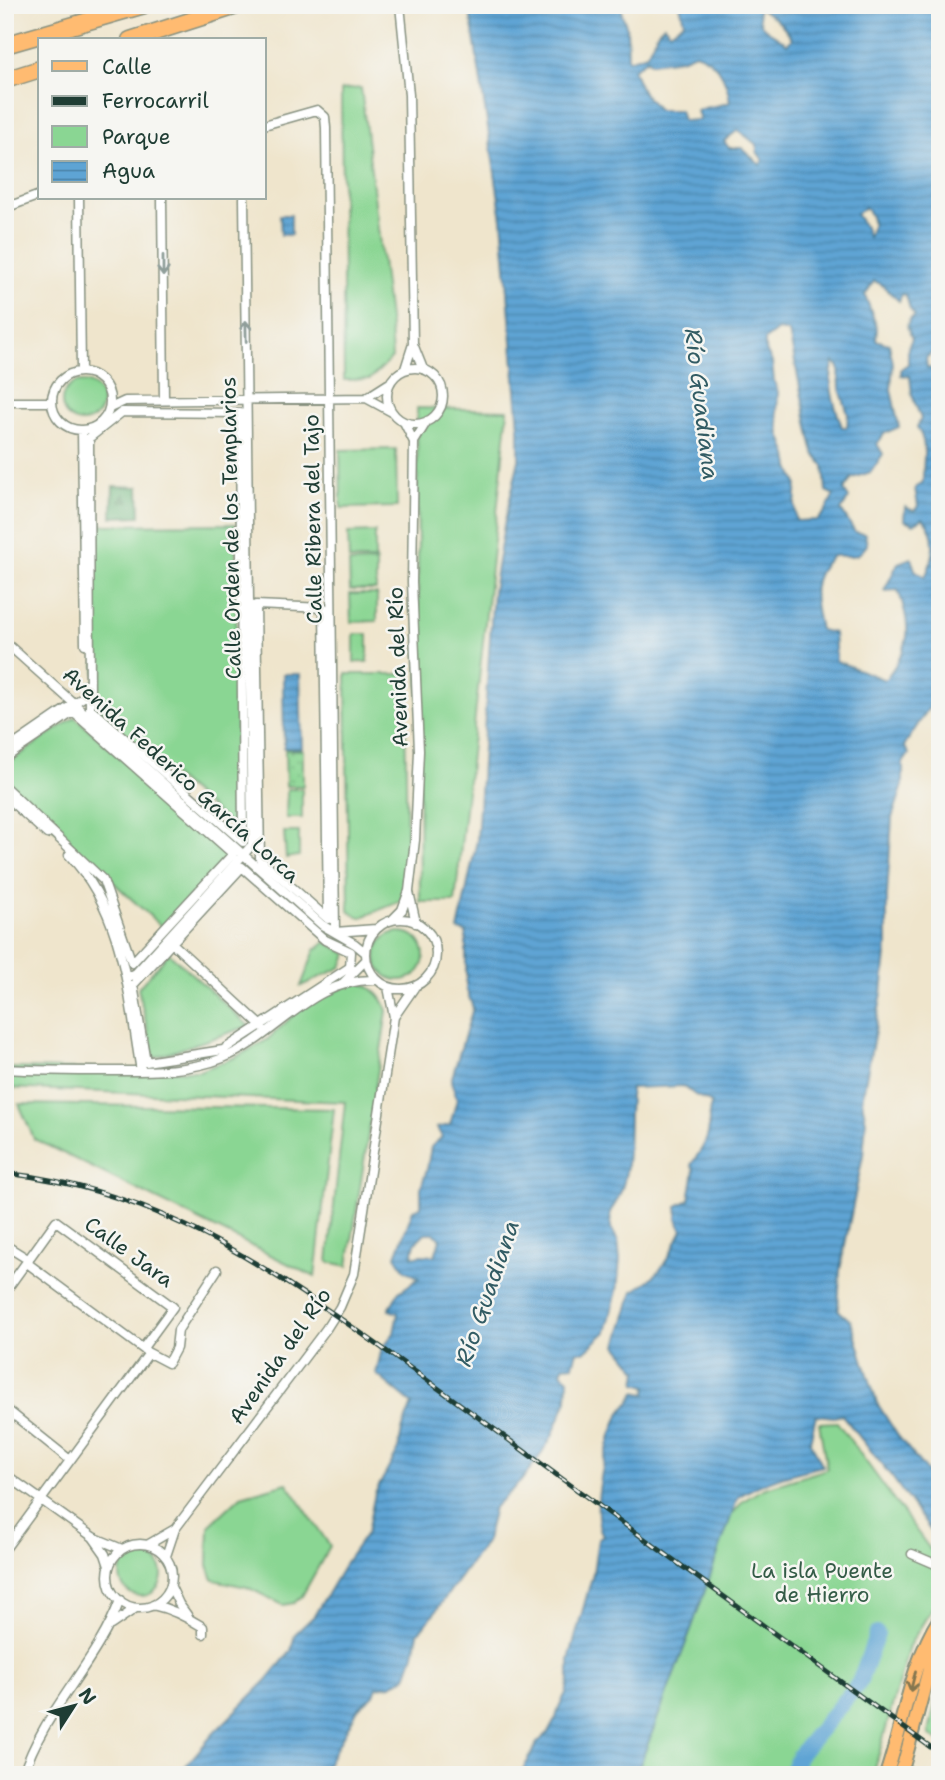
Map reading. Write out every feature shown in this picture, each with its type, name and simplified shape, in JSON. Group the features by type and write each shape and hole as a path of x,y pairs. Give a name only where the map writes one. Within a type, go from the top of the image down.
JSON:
{"highway":[{"path":"5,44 144,5"},
{"path":"136,38 240,5"},
{"path":"5,80 38,70"}],"main road":[{"path":"886,1775 917,1666 930,1634 940,1618"},
{"path":"899,1775 931,1662 940,1642"}],"street":[{"path":"400,5 409,95 414,344 423,369"},
{"name":"Calle Ribera del Tajo","path":"266,124 317,110 325,117 326,128 335,932"},
{"path":"5,208 38,196"},
{"path":"79,200 81,371"},
{"path":"162,200 164,400"},
{"name":"Calle Orden de los Templarios","path":"242,854 252,845 253,604 244,200"},
{"path":"405,369 414,344"},
{"path":"366,398 405,369 423,369 436,377 443,395 437,413 427,421 414,442"},
{"path":"125,401 97,376 81,371 63,377 57,384 51,402 58,419 73,429 82,430 99,424 110,408 125,401 366,398 382,404 404,422 412,424 427,421"},
{"path":"388,384 387,402 390,411"},
{"path":"108,388 110,408"},
{"path":"5,402 51,402"},
{"path":"122,412 240,413 242,642 243,842 90,708 89,438 122,412"},
{"name":"Avenida del Río","path":"392,920 402,910 409,891 415,840 419,751 412,582 414,442 404,422"},
{"path":"5,751 85,696 82,430"},
{"path":"253,604 331,602"},
{"path":"253,604 324,608 328,919 260,859 253,604"},
{"name":"Avenida Federico García Lorca","path":"5,642 322,925 366,957"},
{"path":"5,758 73,712 233,854 133,985 146,1062 223,1050 343,984 362,979 376,980"},
{"path":"5,787 103,880 132,963 167,938 242,867 325,940 351,952 350,967 239,1051 207,1063 187,1068 141,1071 47,1072 5,1069"},
{"path":"5,796 63,848 91,881 103,902 111,921 126,978 141,1071"},
{"path":"126,978 136,973 242,854"},
{"name":"Avenida del Río","path":"409,891 416,923"},
{"path":"335,932 376,929 392,920 400,919 416,923 426,930 436,950 431,972 424,981 414,987 397,989 376,980 366,957 367,944 376,929"},
{"path":"167,938 265,1029"},
{"path":"343,984 366,957"},
{"path":"337,975 343,984"},
{"name":"Avenida del Río","path":"166,1556 174,1529 326,1329 348,1291 358,1259 394,1017 388,987"},
{"name":"Avenida del Río","path":"394,1017 414,987"},
{"name":"Calle Jara","path":"28,1262 56,1221 173,1307 146,1350"},
{"path":"5,1245 146,1350 168,1363 176,1348 178,1329 217,1270"},
{"path":"5,1292 28,1262"},
{"path":"6,1547 42,1501 146,1350"},
{"path":"5,1408 70,1460"},
{"path":"5,1474 93,1538 122,1549"},
{"name":"Avenida del Río","path":"149,1544 174,1529"},
{"path":"93,1538 105,1554 109,1566"},
{"path":"136,1608 120,1600 110,1588 108,1574 114,1556 130,1545 149,1544 166,1556 171,1565 171,1587 167,1594 153,1605"},
{"path":"912,1554 940,1566"},
{"path":"171,1587 188,1618"},
{"path":"23,1775 39,1737 111,1625 120,1600"},
{"path":"111,1625 136,1608 153,1605 170,1608 188,1618 203,1627 203,1634"}],"green space":[{"path":"361,88 392,358 370,379 344,380 341,90"},
{"path":"82,382 90,383 96,388 101,394 101,410 96,416 90,421 82,422 74,421 68,416 63,410 62,402 63,394 68,388 74,383"},
{"path":"417,408 508,410 455,902 420,902"},
{"path":"396,449 397,507 341,508 340,450"},
{"path":"113,486 139,487 140,516 112,517"},
{"path":"236,524 237,830 96,711 94,525"},
{"path":"375,532 375,560 349,560 348,533"},
{"path":"376,562 376,590 350,590 349,563"},
{"path":"350,594 377,594 377,621 351,622"},
{"path":"354,634 368,634 368,662 354,662"},
{"path":"346,674 405,674 407,885 404,885 401,901 360,918 349,911"},
{"path":"75,717 229,856 162,927 5,783 5,765"},
{"path":"285,750 303,750 303,786 286,786"},
{"path":"287,789 302,789 302,818 286,818"},
{"path":"284,832 299,832 299,856 286,858"},
{"path":"400,932 417,939 424,956 417,973 400,980 383,973 376,956 383,939"},
{"path":"326,942 347,954 342,967 301,986 315,950"},
{"path":"169,953 249,1026 154,1058 138,988"},
{"path":"362,983 378,994 387,1011 348,1266 328,1262 345,1102 5,1088 5,1068 199,1071 236,1057 267,1040 300,1009 349,984"},
{"path":"19,1104 334,1109 315,1277 34,1139"},
{"name":"La isla Puente de Hierro","path":"837,1422 940,1563 940,1595 909,1646 873,1775 636,1775 731,1516 743,1501 763,1489 827,1469 819,1423"},
{"path":"287,1483 330,1546 302,1596 294,1603 283,1605 247,1587 213,1580 208,1565 209,1526 241,1496"},
{"path":"141,1554 156,1560 162,1575 156,1590 141,1596 126,1590 120,1575 126,1560"},
{"path":"940,1676 940,1742 929,1734"}],"water":[{"name":"Río Guadiana","path":"469,5 622,5 627,28 628,60 647,54 658,31 664,25 670,32 684,22 680,5 940,5 940,350 935,350 926,358 927,368 940,369 940,689 936,692 939,701 928,709 904,746 909,754 903,763 903,785 892,818 887,945 882,993 862,1100 866,1122 863,1155 840,1270 838,1310 851,1321 877,1403 898,1436 940,1488 940,1544 892,1477 842,1415 816,1415 810,1441 823,1466 768,1482 738,1497 636,1775 520,1775 537,1743 548,1733 566,1693 569,1660 593,1573 598,1539 603,1535 599,1525 599,1494 610,1439 620,1414 635,1392 646,1394 647,1386 636,1383 638,1371 617,1345 633,1291 658,1272 682,1230 677,1218 677,1206 689,1200 694,1170 691,1165 703,1147 708,1132 712,1103 683,1086 631,1088 626,1168 618,1198 610,1212 611,1228 618,1241 620,1260 617,1291 606,1332 584,1352 577,1351 573,1365 563,1366 561,1373 568,1379 567,1400 552,1436 521,1481 494,1507 486,1541 418,1633 406,1677 391,1685 377,1687 374,1695 358,1709 321,1775 178,1775 291,1651 295,1634 314,1616 367,1532 375,1493 398,1451 402,1430 412,1404 376,1374 382,1348 394,1333 398,1313 389,1310 398,1293 419,1278 405,1270 396,1256 413,1210 421,1207 421,1188 431,1147 442,1137 437,1128 450,1125 457,1099 451,1081 473,1008 466,988 466,932 458,930 477,840 493,591 519,460 519,428 502,219","holes":["758,7 781,24 792,39 787,44 760,22","695,53 703,56 720,72 730,102 697,111 700,120 683,121 680,110 658,110 642,91 633,70 647,59 651,63 681,59","738,130 757,145 757,152 763,160 760,165 742,148 729,148 724,141","865,207 872,222 868,237 856,214","874,281 899,301 902,294 906,295 915,316 907,326 912,339 908,347 908,364 901,369 901,375 910,376 912,395 921,419 917,427 924,447 923,482 915,488 918,506 914,511 905,507 904,520 914,524 923,518 933,539 931,562 925,577 915,570 911,558 898,563 884,591 898,590 907,627 907,637 900,657 885,680 836,661 834,633 820,630 814,590 819,573 832,556 859,554 867,545 865,534 855,532 841,510 849,498 844,490 852,478 871,472 883,454 877,444 885,433 899,427 891,390 893,363 889,344 876,340 877,328 865,295","778,330 789,332 814,453 824,466 826,491 834,495 818,520 796,521 797,484 780,434 778,392 772,362 765,349 765,340","834,362 839,367 840,389 848,414 847,427 842,427 839,419 832,395","425,1233 434,1233 440,1239 435,1256 412,1257 415,1243"]},
{"path":"280,215 291,215 291,235 281,235"},
{"path":"283,674 300,674 302,748 284,748"}],"waterway":[{"path":"790,1775 799,1755 859,1683 877,1634"}],"railway":[{"path":"5,1173 100,1192 144,1208 187,1226 268,1271 422,1376 940,1754"}]}
